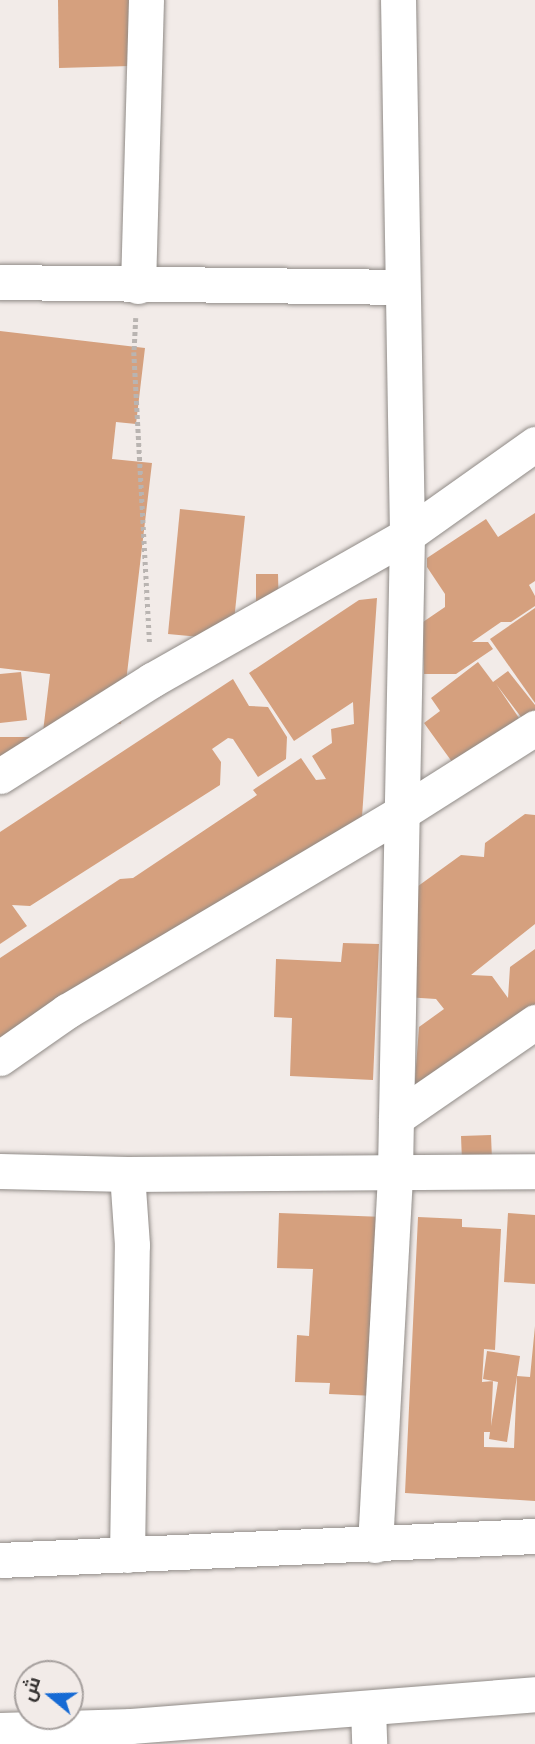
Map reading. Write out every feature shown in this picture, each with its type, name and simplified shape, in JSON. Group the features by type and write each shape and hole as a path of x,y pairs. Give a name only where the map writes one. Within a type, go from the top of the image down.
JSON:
{"street":[{"path":"138,286 146,0"},
{"path":"375,1545 395,1171 407,534 398,0"},
{"path":"0,282 138,286 402,287"},
{"path":"0,776 152,680 407,534 535,444"},
{"path":"0,1058 67,1011 401,813 535,728"},
{"path":"396,1118 535,1022"},
{"path":"0,1171 127,1174 535,1171"},
{"path":"127,1174 132,1245 127,1555"},
{"path":"0,1560 535,1536"},
{"path":"0,1730 131,1735 368,1708 535,1693"},
{"path":"368,1708 369,1744"}],"path":[{"path":"138,286 134,352 152,680"}],"building":[{"path":"58,0 129,0 130,66 59,68"},
{"path":"0,331 145,348 136,424 116,422 112,459 152,463 121,724 84,719 42,740 50,674 0,668"},
{"path":"180,509 245,516 232,640 168,634"},
{"path":"535,513 535,581 529,585 535,596 535,606 511,622 501,622 472,642 488,642 493,649 456,674 424,674 423,622 445,607 445,594 427,567 427,558 486,519 498,537"},
{"path":"256,574 278,574 279,615 256,616"},
{"path":"377,598 362,817 0,1044 0,958 120,879 133,878 257,795 253,790 301,758 316,780 326,779 312,756 332,743 331,729 354,724 353,702 294,741 249,673 359,600"},
{"path":"535,608 535,703 490,639"},
{"path":"478,662 493,682 508,671 535,705 535,713 524,721 496,684 519,718 455,766 424,723 440,711 431,698"},
{"path":"21,672 27,720 0,723 0,674"},
{"path":"233,679 249,706 268,707 287,737 286,759 258,777 233,739 228,738 212,749 221,762 220,785 30,906 12,905 27,926 0,944 0,832"},
{"path":"0,737 31,737 0,775"},
{"path":"525,814 535,815 535,924 471,975 492,976 508,998 510,967 535,949 535,1034 414,1093 419,1027 444,1009 436,999 405,997 414,889 461,855 484,857 485,843"},
{"path":"343,943 379,944 373,1080 290,1076 292,1018 274,1017 276,959 341,962"},
{"path":"491,1135 492,1160 462,1161 461,1136"},
{"path":"279,1213 384,1217 376,1396 329,1394 330,1383 295,1382 297,1335 309,1336 313,1269 277,1268"},
{"path":"508,1213 535,1215 535,1284 504,1282"},
{"path":"418,1217 462,1219 462,1227 501,1229 495,1350 484,1349 482,1382 493,1381 483,1379 487,1351 520,1356 507,1442 489,1439 490,1432 484,1432 484,1447 514,1448 517,1376 530,1377 535,1326 535,1501 405,1493","holes":["493,1381 498,1382 491,1426"]}]}
